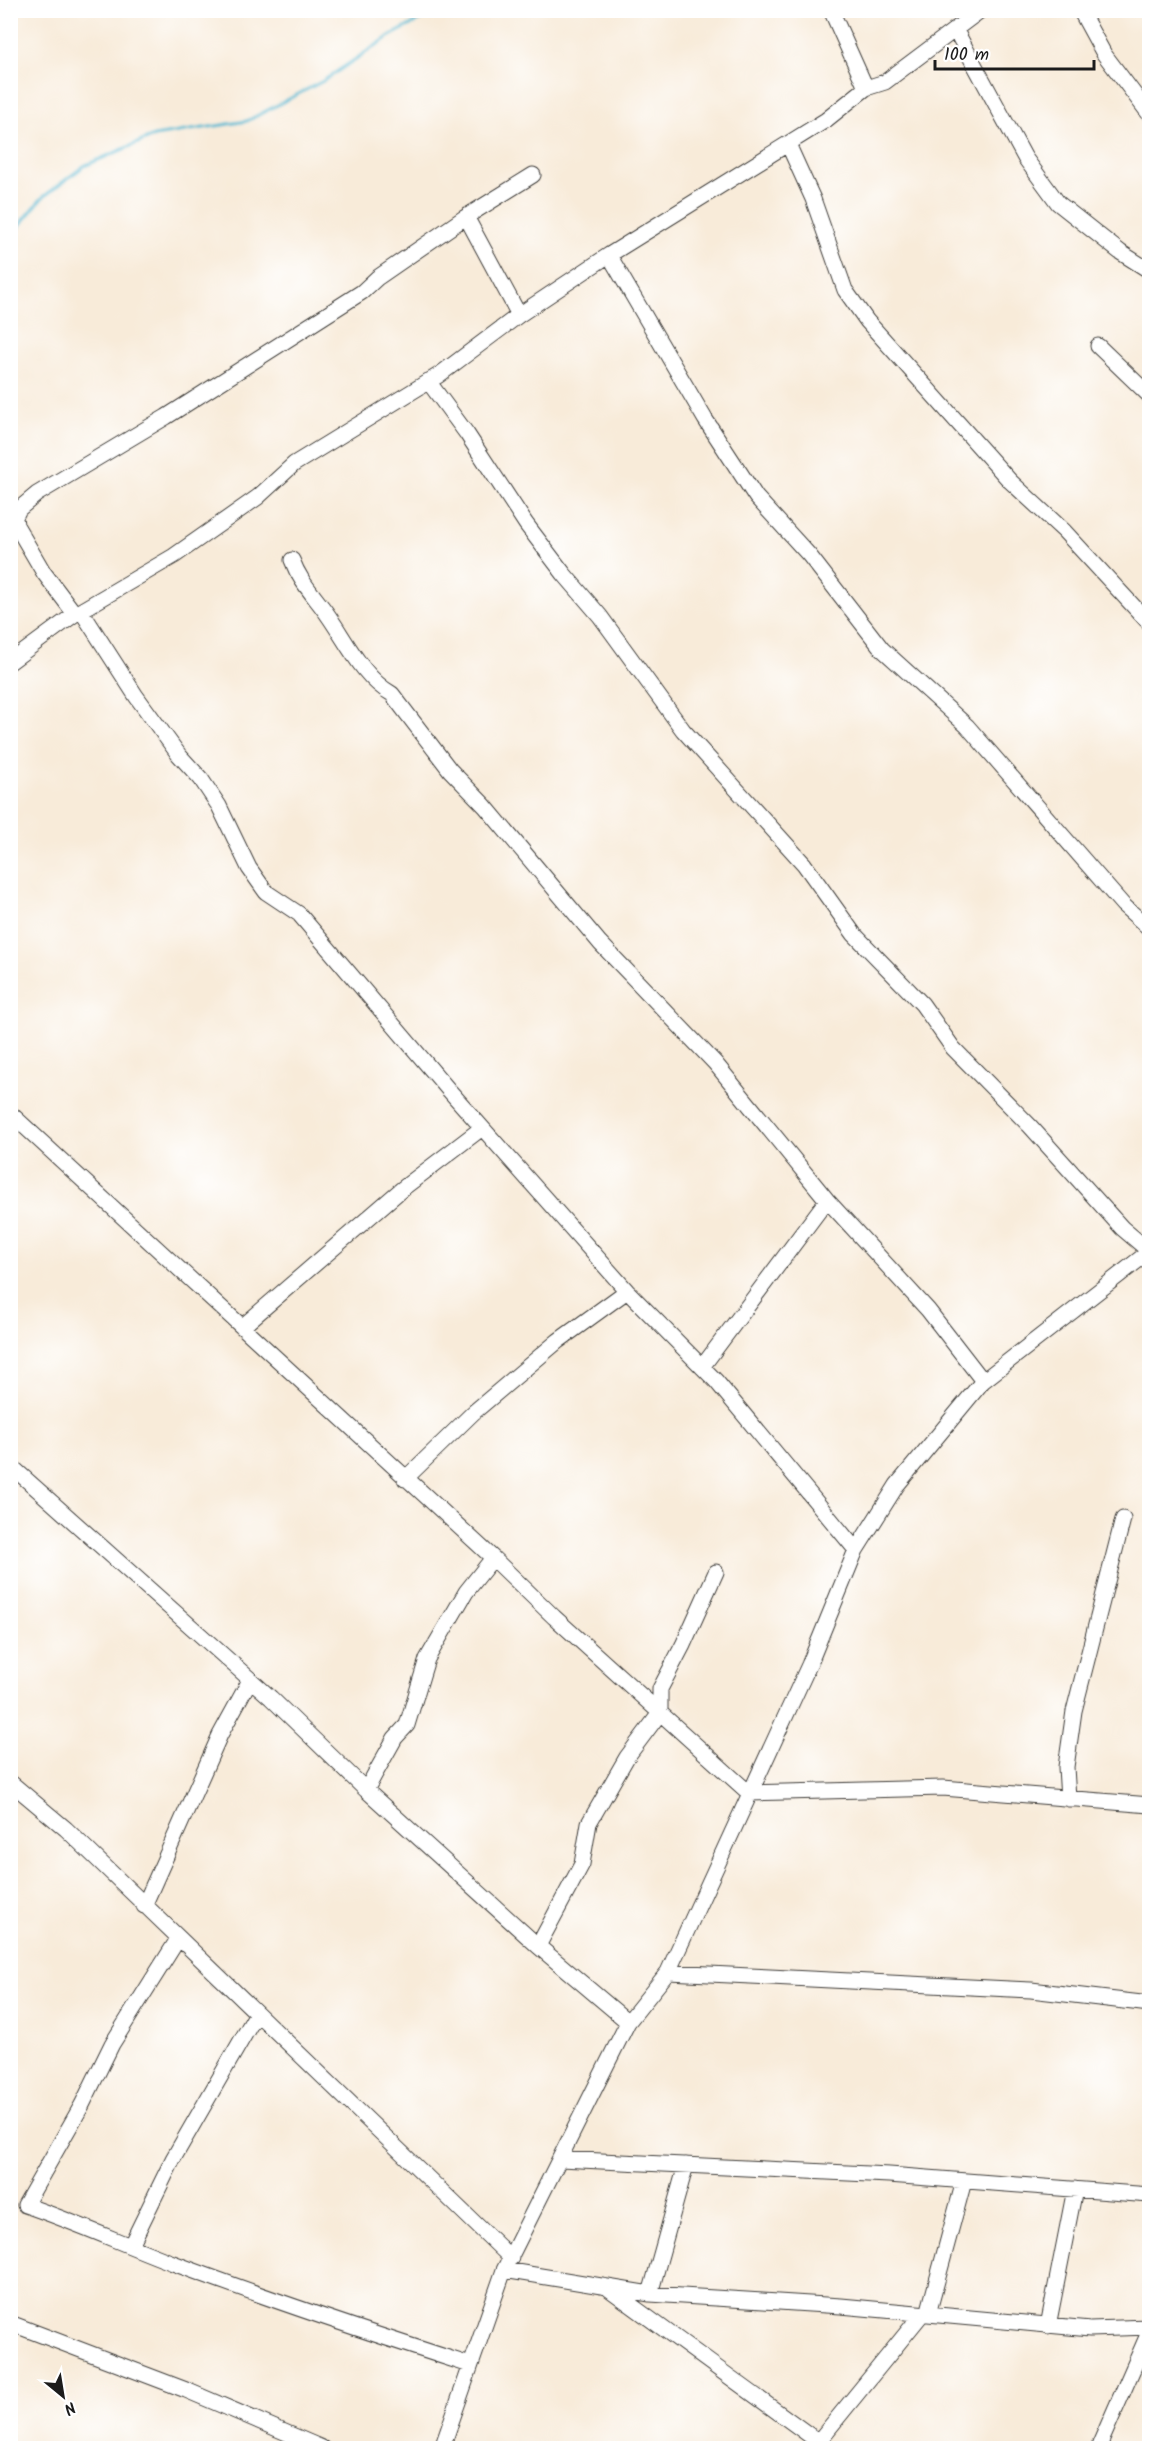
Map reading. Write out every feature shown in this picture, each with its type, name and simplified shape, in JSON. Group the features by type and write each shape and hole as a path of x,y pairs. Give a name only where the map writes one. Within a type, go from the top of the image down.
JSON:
{"street":[{"path":"831,10 866,88"},
{"path":"10,662 79,613 174,556 258,497 294,464 439,375 519,315 609,255 826,120 866,88 885,82 981,10"},
{"path":"1080,10 1104,54 1149,115"},
{"path":"955,29 1025,158 1058,202 1120,252 1149,271"},
{"path":"788,144 813,200 845,290 867,321 1010,481 1064,531 1149,624"},
{"path":"533,175 464,218 377,278 362,292 166,417 36,495 19,509 15,517 16,525 44,573 110,651 136,696 179,755 201,779 219,806 249,868 266,892 299,914 482,1128 627,1291 702,1367 856,1550"},
{"path":"464,218 470,224 507,297 519,315"},
{"path":"609,255 705,419 756,497 809,555 882,649 968,726 1123,905 1149,929"},
{"path":"1098,346 1149,396"},
{"path":"428,381 533,532 564,574 606,624 682,730 804,864 854,934 922,1004 953,1048 1030,1126 1122,1228 1149,1251 983,1381 897,1485 856,1550 809,1665 748,1792 668,1972 628,2022 508,2264 442,2448"},
{"path":"292,560 307,590 323,608 341,637 380,687 392,694 450,770 486,806 600,943 715,1063 827,1200 928,1310 983,1381"},
{"path":"10,1113 405,1479 494,1558 554,1617 748,1792 943,1788 1149,1805"},
{"path":"242,1327 402,1189 482,1128"},
{"path":"702,1367 827,1200"},
{"path":"405,1479 474,1412 558,1341 627,1291"},
{"path":"10,1465 250,1680 366,1790 538,1946 628,2022"},
{"path":"1068,1798 1066,1767 1074,1710 1123,1519"},
{"path":"366,1790 395,1738 407,1725 427,1659 466,1592 494,1558"},
{"path":"538,1946 582,1864 589,1823 627,1757 660,1713 660,1689 716,1572"},
{"path":"144,1906 220,1735 250,1680"},
{"path":"10,1782 66,1829 257,2013 508,2264 607,2288 650,2294 925,2314 1090,2329 1149,2328 1100,2444"},
{"path":"178,1939 112,2044 82,2105 18,2204 84,2225 311,2313 470,2365"},
{"path":"668,1972 1031,1990 1149,2004"},
{"path":"131,2245 173,2159 257,2013"},
{"path":"560,2158 964,2181 1149,2195"},
{"path":"650,2294 686,2165"},
{"path":"607,2288 819,2446 925,2314 964,2181"},
{"path":"1048,2326 1075,2189"},
{"path":"10,2323 186,2390 322,2448"}],"waterway":[{"path":"10,237 42,198 84,166 154,136 247,121 323,81 390,36 439,10"}]}
